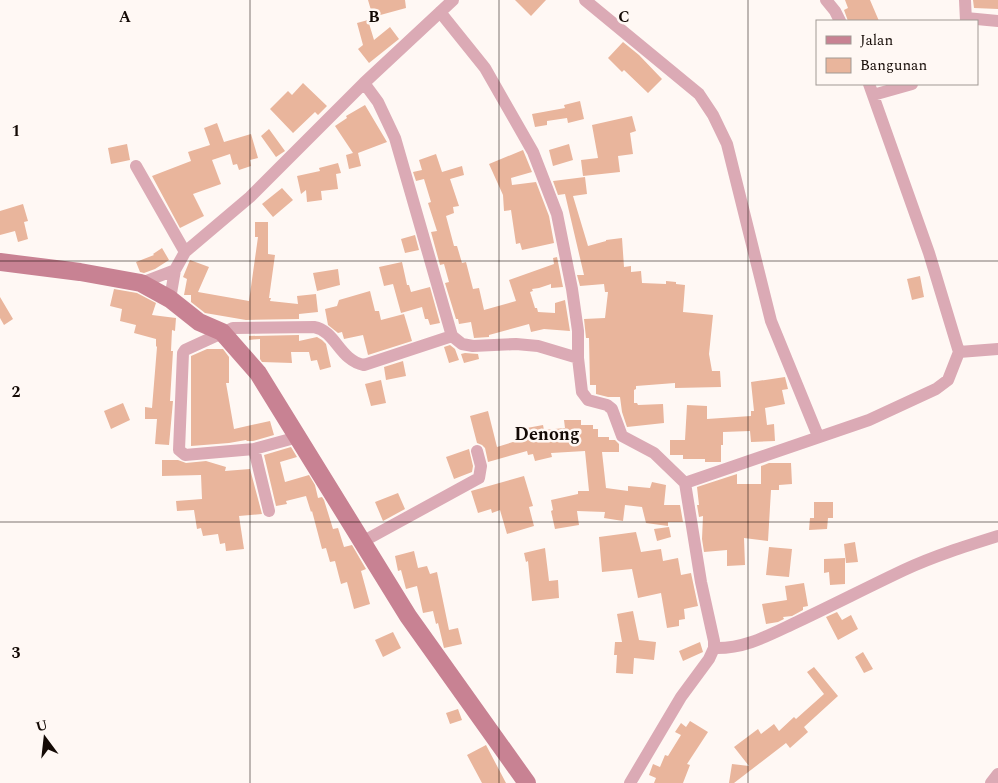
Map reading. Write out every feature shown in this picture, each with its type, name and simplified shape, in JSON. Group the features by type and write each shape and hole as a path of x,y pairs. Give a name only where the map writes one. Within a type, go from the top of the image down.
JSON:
{"street":[{"path":"170,299 175,270 185,252 250,197 364,83 453,0"},
{"path":"585,0 699,94 713,115 727,144 771,321 818,436"},
{"path":"826,0 840,20"},
{"path":"964,0 966,20"},
{"path":"440,12 486,68 533,152 550,193 557,214 572,289 578,331 578,358 584,397 609,406 612,409 622,436 654,453 685,483 714,648 706,664 681,697 630,783"},
{"path":"978,20 998,21"},
{"path":"364,83 378,102 395,138 452,336 462,344 473,346 516,344 538,346 578,358"},
{"path":"685,483 869,420 943,385 948,380 959,352 929,253 887,139 871,89 904,85"},
{"path":"136,166 185,252"},
{"path":"0,262 80,272 141,283 170,299 199,322 222,332 258,373 408,616 527,783"},
{"path":"141,283 175,270"},
{"path":"298,437 254,449 185,455 179,450 183,353 188,347 233,328 318,328 326,333 350,360 364,365 452,336"},
{"path":"959,352 998,349"},
{"path":"254,449 269,511"},
{"path":"362,542 479,478 481,466 477,452"},
{"path":"714,648 747,645 905,569 998,536"},
{"path":"991,783 998,774"}],"building":[{"path":"368,0 405,0 406,8 373,17"},
{"path":"515,0 546,0 531,16"},
{"path":"845,0 870,0 879,20 848,20 844,10 848,8"},
{"path":"973,0 998,0 998,9 974,8"},
{"path":"368,20 374,40 390,27 399,39 369,63 358,49 363,45 357,23"},
{"path":"623,42 639,55 662,79 648,93 624,70 622,72 608,58"},
{"path":"303,83 327,106 318,115 315,112 293,133 270,109 288,91 292,95"},
{"path":"580,101 584,119 568,123 567,118 547,121 547,125 535,127 532,114 565,108 564,105"},
{"path":"365,105 387,142 358,153 361,166 349,169 346,155 353,153 335,126 347,118 346,116"},
{"path":"632,116 636,131 630,133 633,154 618,156 620,172 583,176 581,160 598,158 592,125"},
{"path":"217,123 224,142 251,134 258,158 250,160 251,166 239,170 237,164 233,165 230,154 212,160 221,184 193,194 204,216 180,228 152,176 191,161 188,152 210,145 204,128"},
{"path":"269,129 285,151 276,157 261,136"},
{"path":"127,144 130,160 111,164 108,148"},
{"path":"569,144 573,160 553,166 549,150"},
{"path":"523,150 532,172 511,178 512,185 536,182 549,216 554,243 522,250 520,243 516,244 511,210 504,211 503,195 489,164"},
{"path":"436,154 442,172 462,166 464,175 450,179 459,206 453,207 454,213 446,216 454,246 457,246 462,263 466,262 473,289 479,288 484,310 516,301 509,280 554,264 553,258 557,257 563,287 551,288 551,284 532,289 533,291 530,292 538,312 555,313 555,303 565,300 570,331 544,329 531,332 529,324 489,335 489,337 474,338 471,322 459,324 445,283 449,282 444,264 440,265 431,232 437,231 428,203 431,202 424,179 416,181 413,172 422,170 419,160"},
{"path":"338,163 341,173 336,174 338,189 321,191 322,200 307,202 306,190 301,194 297,176 320,171 319,168"},
{"path":"585,177 587,194 573,196 588,246 606,240 622,238 624,267 631,266 631,272 641,271 642,283 666,284 666,281 685,285 683,312 713,315 709,354 712,371 720,371 721,387 675,388 675,383 636,386 634,390 634,403 638,405 663,404 664,423 627,427 620,397 596,394 596,385 590,385 589,338 586,338 584,319 605,318 608,292 605,292 604,284 580,286 577,275 584,275 565,194 558,195 553,181"},
{"path":"282,188 293,200 273,217 262,204"},
{"path":"23,204 28,221 24,222 28,239 18,242 15,231 0,235 0,211"},
{"path":"255,222 268,222 268,254 275,255 270,301 298,304 297,296 316,294 318,312 299,314 299,319 246,320 205,313 191,302 191,295 184,295 187,279 183,277 190,260 209,267 198,292 249,301 258,237 255,237"},
{"path":"415,235 419,250 405,253 401,239"},
{"path":"162,248 169,260 155,269 144,273 140,272 136,262 154,255"},
{"path":"402,262 407,285 409,285 411,292 430,287 440,323 430,325 428,319 425,319 422,307 401,313 393,284 384,286 379,267"},
{"path":"338,269 340,285 317,291 313,273"},
{"path":"920,276 924,297 912,300 907,279"},
{"path":"114,289 137,293 156,303 152,315 176,318 175,331 172,330 171,351 173,351 170,401 173,401 169,445 155,444 157,419 145,419 145,407 152,408 156,339 134,333 136,325 120,321 122,309 110,306"},
{"path":"370,291 375,311 379,311 381,320 404,314 412,341 368,355 363,335 344,339 342,332 338,333 328,325 325,309 337,306 339,300"},
{"path":"0,297 13,319 4,325 0,318"},
{"path":"299,335 299,341 317,337 326,344 331,367 320,370 317,360 311,361 309,352 291,352 292,363 262,362 260,359 260,339 249,340 249,336"},
{"path":"450,345 455,349 459,360 449,363 444,347"},
{"path":"207,349 223,349 229,357 229,383 226,383 234,429 270,421 274,435 253,441 246,440 191,446 191,356"},
{"path":"461,354 478,354 479,359 464,363"},
{"path":"403,361 406,376 386,380 384,367"},
{"path":"785,377 788,389 782,390 785,404 765,408 767,425 774,424 775,441 751,442 750,431 723,432 721,462 705,462 705,459 683,459 683,455 670,455 670,440 685,440 687,405 707,406 707,419 751,416 751,411 754,411 751,382"},
{"path":"381,380 386,403 371,406 365,384"},
{"path":"123,403 130,420 111,429 104,411"},
{"path":"488,411 497,447 529,437 527,428 543,425 544,430 565,428 564,420 581,420 581,425 593,425 593,429 598,429 598,437 609,437 609,440 615,440 619,444 619,452 602,452 606,488 628,491 628,486 650,488 652,482 666,485 664,505 680,505 683,522 668,522 668,526 646,523 642,507 625,505 623,521 604,518 605,512 577,511 579,525 555,529 551,511 553,510 551,500 578,494 578,491 589,491 585,451 551,453 552,457 535,461 533,454 528,455 527,451 488,462 485,448 477,443 470,416"},
{"path":"291,447 297,457 280,462 285,482 309,475 315,485 318,498 322,497 324,500 333,529 338,528 344,547 352,545 366,569 361,571 370,604 354,609 347,582 341,584 335,561 330,562 326,548 322,549 306,496 286,501 287,504 276,506 264,455"},
{"path":"469,449 473,466 472,472 454,479 446,457"},
{"path":"162,460 178,460 186,463 206,461 226,467 225,471 250,469 262,514 239,516 244,549 226,551 225,543 220,544 218,534 203,536 201,528 197,529 194,510 177,511 176,501 202,499 201,475 162,476"},
{"path":"769,463 791,463 792,484 779,485 779,490 771,490 768,541 744,538 745,565 727,566 727,550 704,552 702,539 703,516 699,517 697,487 737,474 737,484 761,484 761,466"},
{"path":"524,476 533,506 529,507 534,526 507,534 500,510 492,513 491,509 478,513 471,491"},
{"path":"398,493 405,509 383,521 375,502"},
{"path":"814,502 833,502 833,518 828,518 827,529 809,530 810,518 814,518"},
{"path":"669,527 671,537 657,541 654,529"},
{"path":"636,532 641,552 661,549 663,561 678,558 681,575 691,573 698,606 684,609 685,619 679,620 679,626 667,628 661,593 638,598 632,569 602,572 599,537"},
{"path":"855,542 858,562 846,563 844,544"},
{"path":"769,547 792,549 789,577 766,575"},
{"path":"545,548 549,581 558,580 559,598 532,601 528,561 526,562 524,553"},
{"path":"414,551 418,568 427,566 430,574 437,572 449,630 458,628 462,644 444,648 433,611 423,613 417,586 406,589 401,570 398,571 395,556"},
{"path":"845,558 845,584 830,585 829,572 824,573 824,559"},
{"path":"804,583 808,606 803,607 803,610 792,616 783,617 784,619 778,622 766,624 762,604 787,600 785,586"},
{"path":"633,611 639,640 656,642 654,660 634,658 633,674 616,673 617,655 614,655 615,642 622,642 617,614"},
{"path":"837,612 842,620 851,615 858,629 838,640 826,617"},
{"path":"393,632 401,648 383,657 375,640"},
{"path":"700,642 703,652 683,661 679,651"},
{"path":"863,652 873,669 864,673 855,657"},
{"path":"814,667 838,696 804,727 808,732 790,748 786,743 734,783 729,783 732,764 749,766 734,747 758,729 761,734 774,724 779,731 794,717 796,719 824,694 807,672"},
{"path":"458,709 462,720 450,724 446,713"},
{"path":"690,721 708,732 687,764 690,765 683,783 654,783 656,778 649,775 653,764 660,767 665,755 668,756 681,735 675,732 681,723 686,727"},
{"path":"486,745 506,783 482,783 467,755"}],"district":[{"name":"Denong","path":"547,434"}]}
